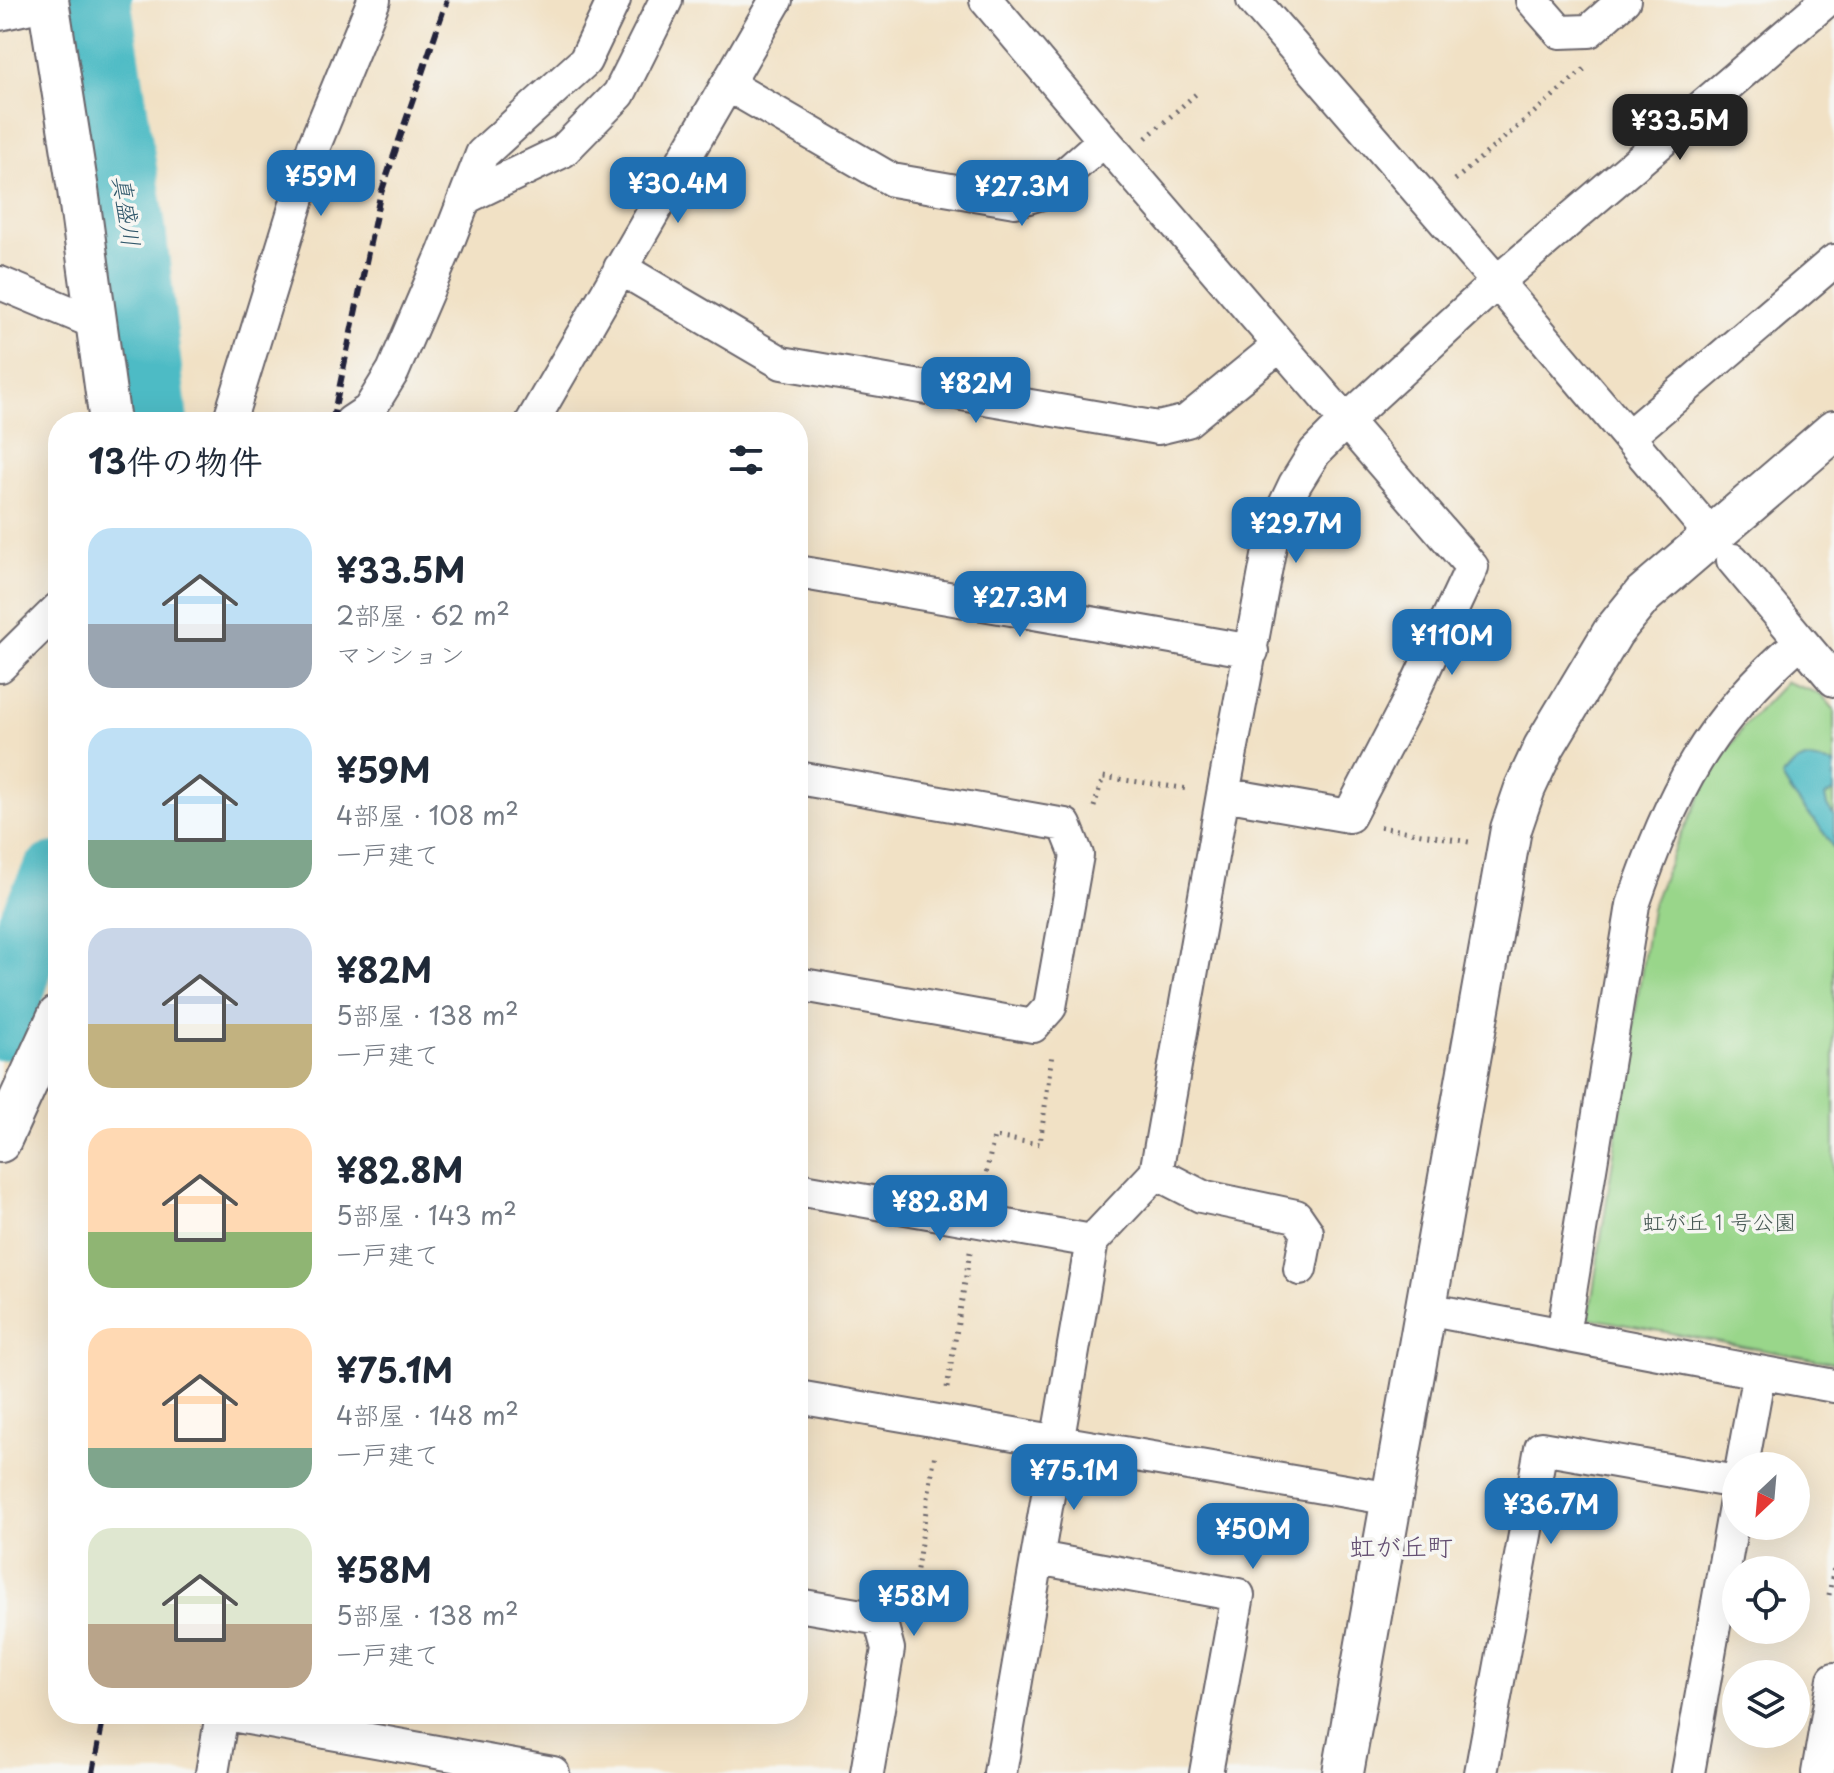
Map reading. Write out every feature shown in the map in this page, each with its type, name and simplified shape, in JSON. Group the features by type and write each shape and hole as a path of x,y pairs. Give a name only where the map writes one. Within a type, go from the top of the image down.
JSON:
{"street":[{"path":"232,412 314,146 374,0"},
{"path":"366,412 393,371 482,154 585,61 614,0"},
{"path":"465,198 563,151 619,94 666,0"},
{"path":"538,412 776,0"},
{"path":"986,0 1472,567 1412,695 1349,816 1223,794"},
{"path":"1253,0 1629,436 1834,680"},
{"path":"1532,0 1560,32 1589,31 1624,0"},
{"path":"1000,1773 1092,1241 1156,1173 1273,530 1295,484 1315,452 1346,421 1497,282 1827,0"},
{"path":"0,14 48,2 109,412"},
{"path":"728,85 892,180 1015,201 1045,192 1112,150"},
{"path":"1629,436 1834,261"},
{"path":"620,268 782,363 1158,428 1187,421 1280,345"},
{"path":"0,283 98,324"},
{"path":"1343,1773 1511,829 1525,788 1564,710 1613,632 1643,595 1722,547 1834,431"},
{"path":"808,574 1252,651"},
{"path":"0,666 48,619"},
{"path":"1563,1335 1633,905 1651,851 1684,777 1723,719 1764,673 1801,641"},
{"path":"808,780 1065,825 1077,855 1050,1007 1033,1026 808,986"},
{"path":"0,1142 48,1038"},
{"path":"1156,1173 1201,1196 1296,1216 1307,1232 1300,1269"},
{"path":"808,1191 1092,1241"},
{"path":"1426,1309 1834,1386"},
{"path":"1745,1452 1759,1372"},
{"path":"808,1399 1392,1499"},
{"path":"1481,1773 1541,1448 1722,1480"},
{"path":"1688,1773 1729,1540"},
{"path":"1038,1558 1238,1595 1206,1773"},
{"path":"808,1607 880,1619 888,1649 867,1773"},
{"path":"1818,1773 1834,1679"},
{"path":"212,1773 222,1724"},
{"path":"280,1724 553,1773"}],"path":[{"path":"1427,205 1588,66"},
{"path":"1112,150 1197,93"},
{"path":"1093,812 1103,777 1223,794"},
{"path":"1349,816 1364,824 1471,842"},
{"path":"982,1191 994,1137 1040,1144 1053,1047"},
{"path":"912,1606 970,1250"},
{"path":"1829,1595 1834,1567"}],"green space":[{"name":"虹が丘１号公園","path":"1786,682 1821,694 1834,709 1834,1363 1589,1318 1651,909 1676,845 1707,783 1743,727"}],"water":[{"path":"1805,759 1834,764 1834,792 1825,796 1827,806 1834,815 1834,850 1782,777 1794,764"}],"waterway":[{"name":"真盛川","path":"97,0 132,229 153,412"},
{"name":"真盛川","path":"0,1026 31,926 48,891"}],"railway":[{"path":"334,412 380,196 447,0"},
{"path":"93,1773 102,1724"}],"district":[{"name":"虹が丘町","path":"1401,1547"}]}
